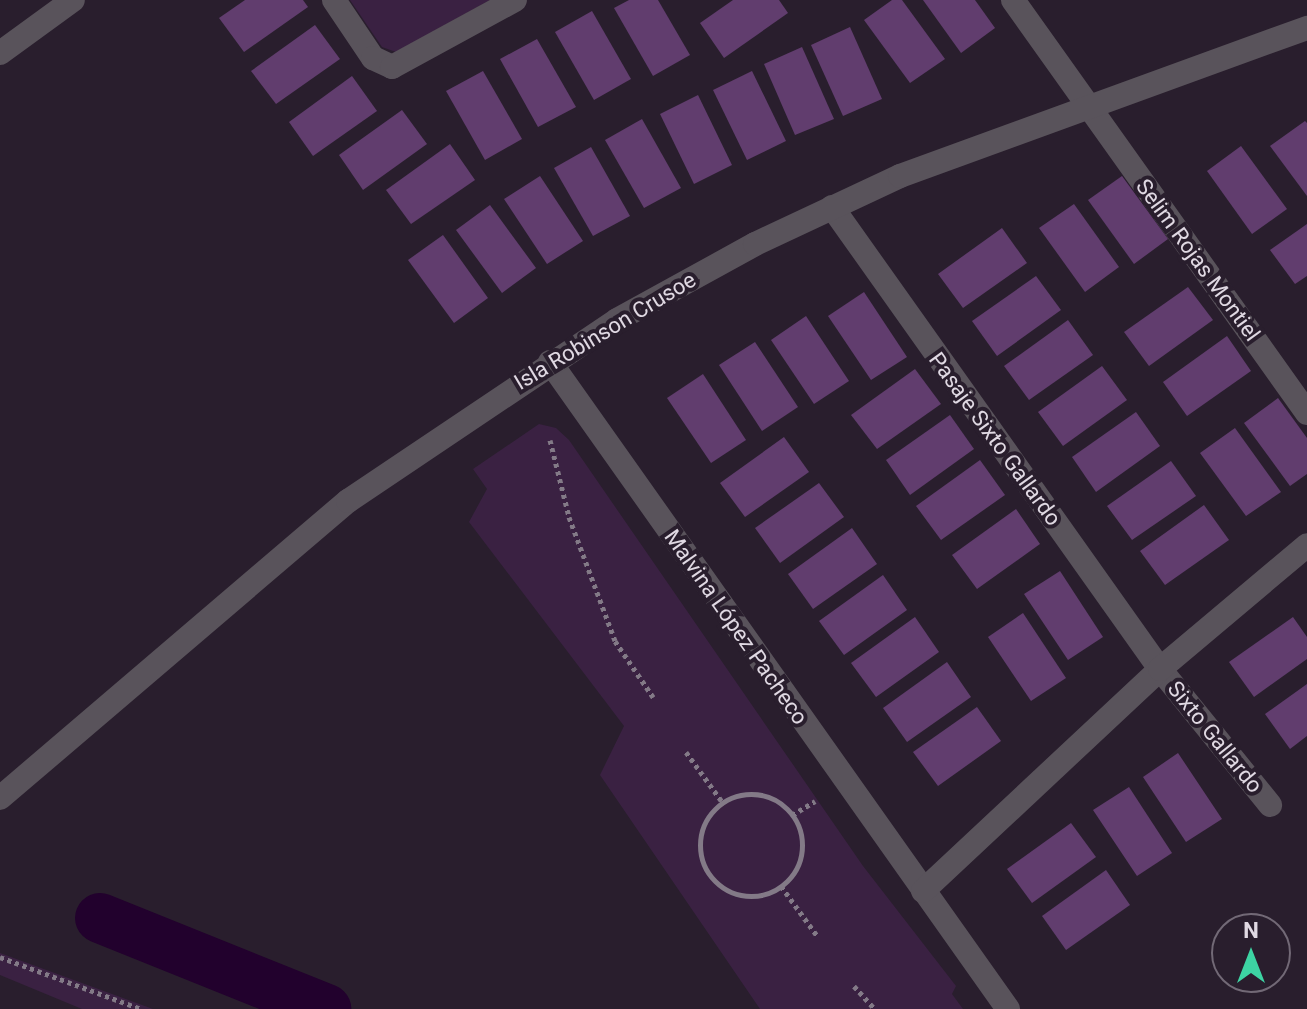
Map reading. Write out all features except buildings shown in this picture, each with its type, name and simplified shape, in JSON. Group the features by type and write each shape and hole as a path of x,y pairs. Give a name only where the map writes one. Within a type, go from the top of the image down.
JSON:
{"street":[{"path":"0,53 73,0"},
{"path":"334,0 373,58 392,67 515,0"},
{"name":"Selim Rojas Montiel","path":"1013,0 1307,413"},
{"name":"Isla Robinson Crusoe","path":"0,798 348,501 550,362 681,284 832,207 1090,106 1307,28"},
{"name":"Pasaje Sixto Gallardo","path":"832,207 1160,669"},
{"name":"Malvina López Pacheco","path":"550,362 1008,1009"},
{"path":"923,891 1160,669 1307,545"},
{"name":"Sixto Gallardo","path":"1160,669 1270,805"}],"path":[{"path":"550,440 569,517 615,641 653,697"},
{"path":"686,752 723,803"},
{"path":"760,796 792,815 802,853 781,886 755,896 736,893 707,870 702,833 723,803 760,796"},
{"path":"781,886 818,937"},
{"path":"0,957 141,1009"},
{"path":"854,986 875,1009"}],"shaded area":[{"path":"350,0 490,0 396,52 382,47"},
{"path":"539,424 556,428 569,440 863,866 956,986 952,994 963,1009 760,1009 600,775 624,726 469,522 487,489 473,469"},
{"path":"0,953 153,1009 82,1009 0,975"}],"waterway":[{"path":"100,918 326,1009"}]}
